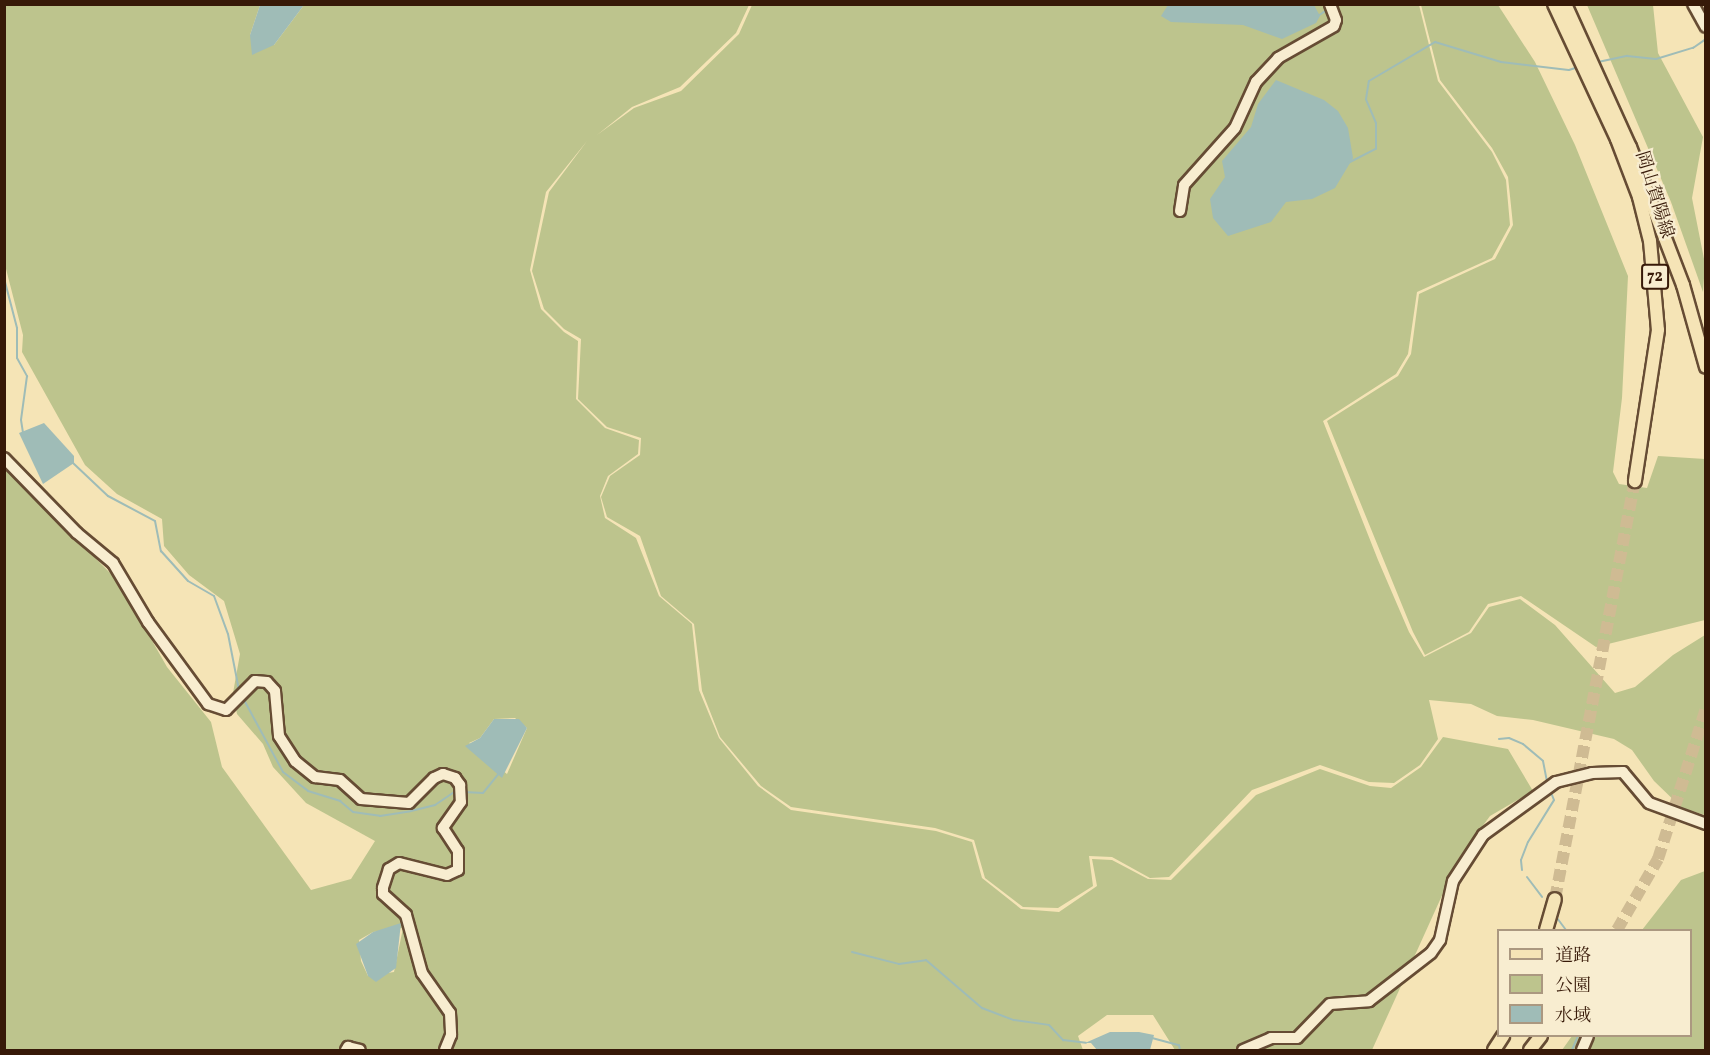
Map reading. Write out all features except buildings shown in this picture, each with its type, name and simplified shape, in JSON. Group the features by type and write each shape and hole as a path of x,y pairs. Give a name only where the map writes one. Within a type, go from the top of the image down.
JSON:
{"main road":[{"name":"岡山賀陽線","path":"1561,7 1655,211 1683,285 1706,367"},
{"name":"岡山賀陽線","path":"1598,85 1639,197 1657,286 1654,372 1635,481"},
{"path":"1546,929 1555,899"},
{"path":"1494,1050 1502,1037"},
{"path":"1530,1050 1540,1037"}],"street":[{"path":"1180,211 1184,185 1235,128 1256,82 1278,58 1334,26 1336,20 1330,4"},
{"path":"1693,4 1705,27"},
{"path":"4,458 77,533 113,563 148,622 202,699 219,711 232,707 255,681 271,685 277,700 279,736 289,753 308,774 340,780 361,799 409,803 443,774 455,778 461,791 456,810 443,828 458,851 458,870 447,875 399,863 389,869 383,888 383,894 406,915 423,973 450,1013 451,1035 445,1050"},
{"path":"1243,1050 1271,1038 1297,1038 1330,1004 1369,1001 1431,953 1440,940 1453,881 1483,835 1556,782 1592,772 1623,772 1649,803 1706,824"},
{"path":"346,1050 348,1047 360,1050"}],"green space":[{"path":"5,5 260,5 250,35 274,45 304,5 749,5 736,33 680,87 632,107 597,135 634,108 681,91 739,34 752,5 1419,5 1438,81 1492,152 1506,180 1510,225 1492,258 1417,292 1408,354 1396,374 1323,421 1378,560 1409,632 1424,657 1471,633 1489,607 1520,599 1555,625 1615,693 1635,687 1673,655 1705,635 1705,815 1682,808 1654,781 1632,750 1614,739 1533,720 1497,716 1471,704 1429,700 1438,739 1420,765 1394,783 1369,782 1320,765 1252,790 1169,877 1150,878 1112,857 1089,856 1093,886 1058,908 1023,907 985,878 974,840 935,828 791,807 761,786 720,737 702,691 694,624 661,596 640,536 607,517 601,497 610,476 640,455 641,438 607,427 578,399 581,339 564,329 544,309 532,271 549,192 587,141 546,192 530,270 541,309 564,332 578,341 576,399 605,428 639,440 638,454 608,476 600,496 605,518 636,538 659,596 692,624 699,690 719,738 758,786 791,810 936,831 972,842 982,878 1021,909 1059,912 1097,886 1092,859 1112,860 1148,879 1171,880 1256,795 1320,769 1370,786 1391,788 1421,767 1443,737 1508,749 1533,791 1490,816 1459,858 1372,1050 1175,1050 1153,1015 1107,1015 1078,1036 1083,1050 5,1050 4,466 118,581 167,667 211,722 222,767 311,890 351,879 375,841 306,803 273,767 263,744 237,714 233,693 240,654 224,601 189,575 164,546 162,519 117,494 85,465 22,352 23,335 5,265","holes":["515,718 527,728 507,774 469,743 480,738 494,719","403,928 394,972 368,976 361,961 359,940 373,932"]},
{"path":"1421,5 1498,5 1535,62 1575,145 1628,276 1622,398 1613,472 1619,484 1647,488 1658,456 1705,459 1705,620 1596,647 1521,596 1488,604 1469,632 1425,655 1413,632 1327,421 1398,376 1411,354 1419,294 1495,259 1513,225 1508,177 1492,148 1440,80"},
{"path":"1587,5 1653,5 1658,53 1703,137 1692,198 1705,264 1703,292 1671,202"},
{"path":"1705,871 1705,1050 1562,1050 1571,1037 1692,1037 1692,929 1643,929 1681,880"}],"water":[{"path":"260,5 304,5 274,45 252,55 250,35"},
{"path":"1168,5 1314,5 1320,16 1316,23 1282,39 1243,25 1171,22 1161,16"},
{"path":"1276,80 1324,100 1338,111 1348,128 1353,158 1335,188 1312,199 1286,202 1271,222 1228,236 1213,218 1210,199 1225,177 1222,161 1251,127 1258,104"},
{"path":"44,423 74,456 74,463 43,484 19,433"},
{"path":"494,719 519,719 527,728 502,778 465,746 480,738"},
{"path":"401,923 396,968 376,982 368,976 356,944 373,932"},
{"path":"1110,1032 1139,1032 1154,1035 1150,1050 1097,1050 1091,1043 1085,1043"}],"waterway":[{"path":"1318,16 1328,9"},
{"path":"1598,62 1627,56 1656,59 1693,48 1706,39"},
{"path":"1348,163 1376,149 1376,123 1366,99 1369,81 1435,42 1501,62 1569,70 1578,67"},
{"path":"4,278 17,328 17,358 27,376 21,420 23,433"},
{"path":"73,463 108,496 155,521 161,551 188,581 214,596 228,634 239,690"},
{"path":"243,698 283,772 308,791 340,801 353,812 380,816 411,811 435,805 456,791"},
{"path":"1499,739 1509,738 1523,744 1543,761 1547,782"},
{"path":"464,792 483,793 500,772"},
{"path":"1522,870 1521,860 1528,842 1554,800 1550,790"},
{"path":"1527,877 1542,897"},
{"path":"1557,918 1565,929"},
{"path":"852,952 899,964 926,960 982,1008 1014,1020 1049,1025 1063,1040 1086,1043"},
{"path":"1572,1050 1578,1037"},
{"path":"1152,1038 1179,1045 1180,1050"}],"tunnel":[{"path":"1555,899 1635,481"},
{"path":"1618,929 1658,859 1706,709"}]}
